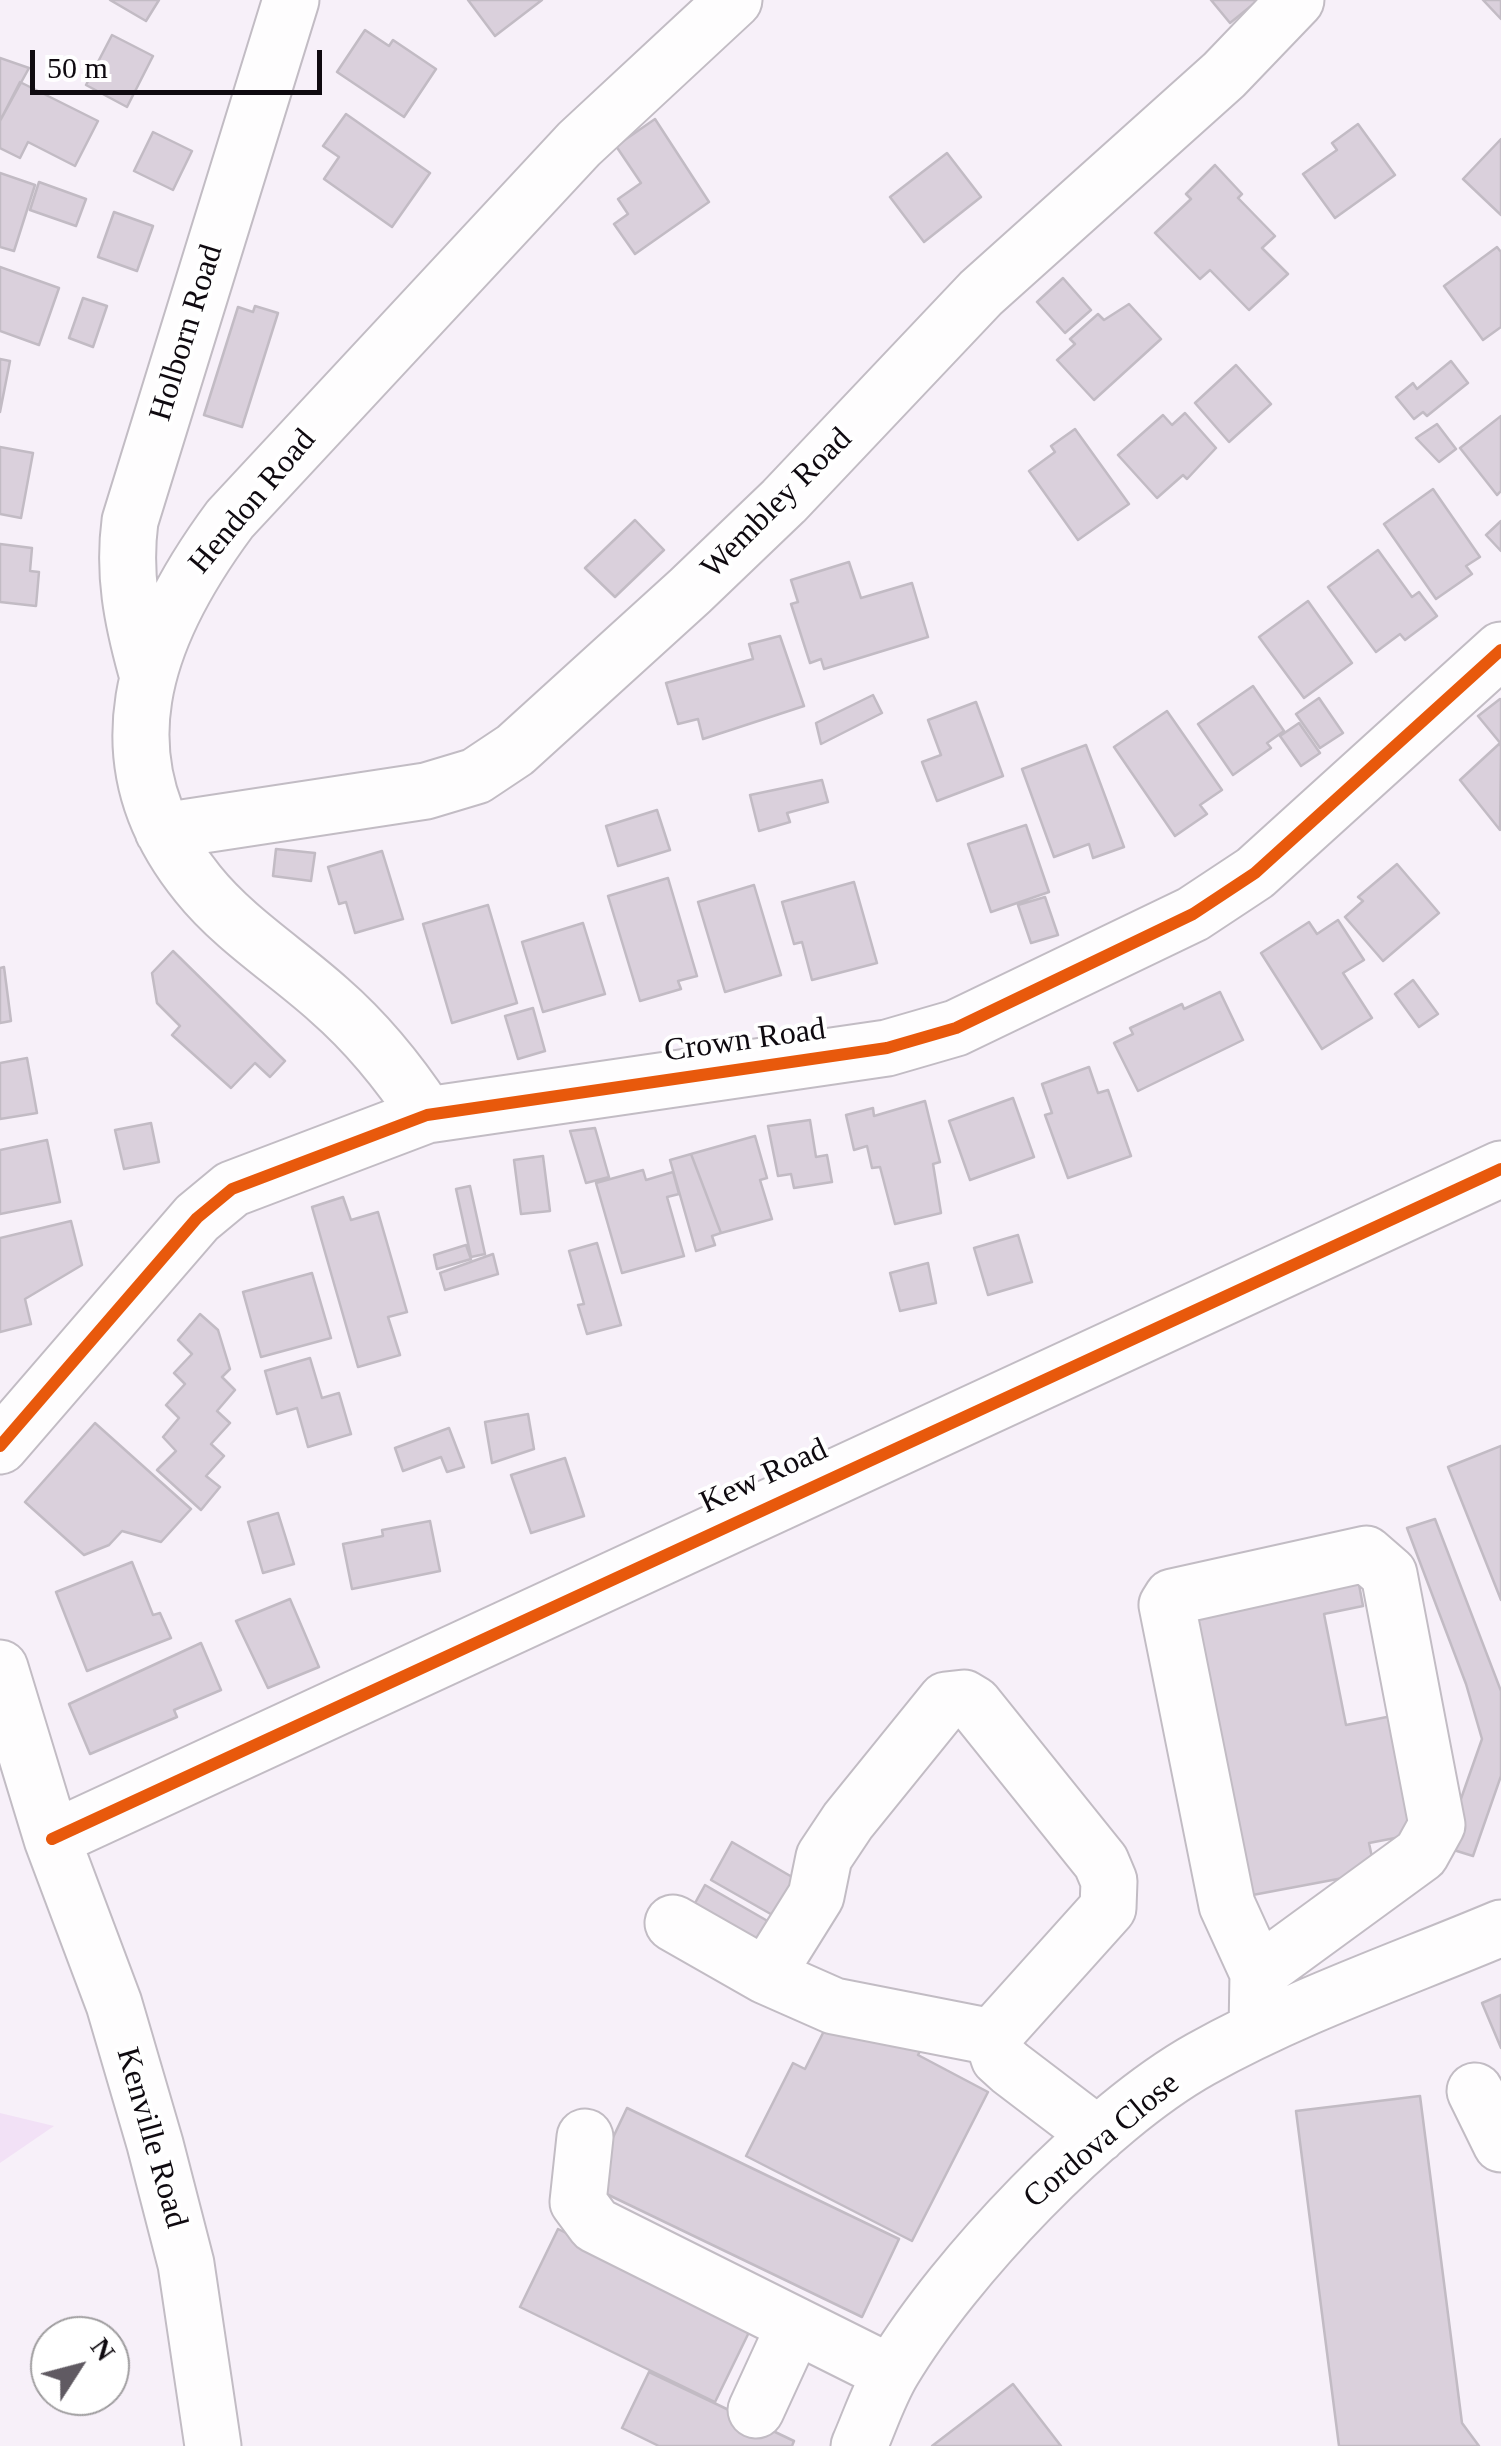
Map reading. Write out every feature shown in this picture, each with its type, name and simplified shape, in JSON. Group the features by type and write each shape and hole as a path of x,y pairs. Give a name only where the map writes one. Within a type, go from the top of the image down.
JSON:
{"street":[{"name":"Holborn Road","path":"146,670 131,616 127,573 130,521 291,0"},
{"name":"Hendon Road","path":"427,1114 394,1065 362,1029 199,886 163,831 147,790 138,745 146,670 190,572 230,520 579,144 734,0"},
{"name":"Wembley Road","path":"163,831 426,792 476,776 515,750 784,501 981,292 1224,75 1296,0"},
{"name":"Crown Road","path":"0,1446 215,1202 232,1189 427,1114 887,1048 956,1028 1193,914 1255,874 1501,650"},
{"name":"Kew Road","path":"52,1840 1501,1169"},
{"path":"1257,2030 1258,1973 1227,1905 1167,1605 1172,1597 1366,1554 1389,1574 1436,1825 1421,1854 1258,1973"},
{"name":"Kenville Road","path":"0,1668 52,1840 114,2004 155,2144 186,2264 213,2446"},
{"path":"766,1976 816,1896 824,1857 848,1821 946,1700 964,1698 974,1704 1100,1862 1110,1880 1108,1908 992,2037"},
{"path":"673,1923 766,1976 834,2006 992,2037"},
{"name":"Cordova Close","path":"859,2446 891,2373 943,2298 1016,2214 1098,2135 1197,2061 1257,2030 1501,1928"},
{"path":"992,2037 999,2058 1098,2135"},
{"path":"1475,2092 1501,2144"},
{"path":"585,2137 578,2202 596,2225 891,2373"},
{"path":"756,2410 795,2325"}],"shaded area":[{"path":"0,2113 54,2126 0,2163"}],"building":[{"path":"110,0 159,0 146,21"},
{"path":"468,0 542,0 495,36"},
{"path":"1211,0 1254,0 1256,2 1230,23"},
{"path":"1483,0 1501,0 1501,19"},
{"path":"365,30 389,46 393,40 436,69 404,117 337,72"},
{"path":"112,35 153,56 127,107 86,85"},
{"path":"0,58 29,68 0,121"},
{"path":"20,82 98,121 75,166 28,142 20,158 0,148 0,121"},
{"path":"346,114 430,173 392,227 324,179 339,157 323,146"},
{"path":"655,119 709,202 635,254 614,224 628,214 618,199 641,183 616,146"},
{"path":"1358,124 1395,175 1335,218 1303,174 1337,150 1332,143"},
{"path":"153,132 192,151 173,190 134,171"},
{"path":"1501,139 1501,215 1463,179"},
{"path":"947,153 981,197 924,242 890,197"},
{"path":"1215,165 1242,194 1238,198 1275,236 1262,248 1288,274 1249,310 1210,270 1200,279 1155,233 1191,199 1186,194"},
{"path":"0,173 35,185 14,251 0,247"},
{"path":"39,182 86,199 76,226 30,210"},
{"path":"114,212 153,226 137,271 98,257"},
{"path":"1497,247 1501,252 1501,327 1483,340 1444,286"},
{"path":"0,267 59,288 39,345 0,331"},
{"path":"1063,278 1091,310 1065,333 1037,302"},
{"path":"83,298 107,306 93,347 69,338"},
{"path":"1129,304 1161,339 1094,400 1057,360 1075,344 1070,339 1098,314 1104,320"},
{"path":"255,306 278,313 242,427 204,415 238,307 253,312"},
{"path":"0,359 10,361 0,412"},
{"path":"1451,361 1468,383 1427,416 1423,412 1414,419 1396,397 1413,383 1417,389"},
{"path":"1236,365 1271,404 1229,442 1195,403"},
{"path":"1185,413 1216,448 1187,479 1183,475 1157,498 1118,455 1163,415 1172,425"},
{"path":"1501,416 1501,491 1497,495 1460,448"},
{"path":"1437,424 1456,449 1439,462 1416,438"},
{"path":"1075,429 1129,504 1078,540 1029,471 1055,452 1051,446"},
{"path":"0,447 33,453 21,518 0,514"},
{"path":"1433,489 1480,557 1466,566 1472,574 1436,599 1384,524"},
{"path":"635,520 664,550 615,597 585,568"},
{"path":"1501,521 1501,551 1486,535"},
{"path":"0,544 32,548 30,571 39,572 36,606 0,602"},
{"path":"1378,550 1412,597 1419,592 1437,616 1405,640 1400,634 1376,652 1328,587"},
{"path":"849,562 861,598 912,583 928,637 824,669 821,659 810,663 791,604 798,602 791,580"},
{"path":"1308,601 1352,663 1304,698 1259,637"},
{"path":"780,636 804,706 703,739 698,719 678,724 666,683 753,659 749,644"},
{"path":"1253,686 1284,731 1267,743 1271,748 1233,775 1198,724"},
{"path":"873,695 882,713 821,744 816,723"},
{"path":"1319,698 1343,733 1320,748 1296,714"},
{"path":"1501,700 1501,744 1478,716"},
{"path":"976,702 1003,776 937,801 922,762 941,755 928,720"},
{"path":"1167,711 1222,790 1200,805 1207,814 1175,836 1114,747"},
{"path":"1299,723 1320,753 1301,766 1280,736"},
{"path":"1086,745 1124,847 1093,858 1089,844 1054,857 1022,769"},
{"path":"1501,746 1500,830 1460,780"},
{"path":"822,780 828,802 787,813 790,822 759,831 750,795"},
{"path":"657,810 670,850 618,866 606,826"},
{"path":"1026,825 1049,892 991,912 968,844"},
{"path":"276,849 315,853 311,881 273,876"},
{"path":"382,851 403,919 355,933 346,902 339,904 328,867"},
{"path":"1397,864 1439,913 1383,961 1345,917 1363,901 1358,897"},
{"path":"668,878 697,976 678,981 681,989 640,1001 608,896"},
{"path":"854,882 877,963 812,980 802,942 794,944 782,902"},
{"path":"754,885 781,975 725,992 698,902"},
{"path":"1045,897 1058,935 1031,943 1018,905"},
{"path":"488,905 517,1003 452,1023 423,924"},
{"path":"1338,920 1364,960 1343,973 1372,1018 1322,1049 1261,953 1309,922 1317,934"},
{"path":"583,923 605,994 543,1012 522,942"},
{"path":"173,951 285,1061 270,1077 255,1063 231,1088 172,1035 180,1026 157,1003 152,973"},
{"path":"4,967 11,1021 0,1023 0,968"},
{"path":"1413,980 1438,1014 1419,1027 1395,994"},
{"path":"1220,992 1243,1040 1138,1091 1114,1043 1133,1034 1130,1028"},
{"path":"533,1008 545,1051 518,1059 505,1016"},
{"path":"27,1058 37,1113 0,1119 0,1063"},
{"path":"1089,1067 1098,1093 1108,1090 1131,1156 1068,1178 1045,1115 1052,1113 1042,1084"},
{"path":"1013,1098 1034,1157 970,1180 949,1121"},
{"path":"925,1101 940,1162 933,1164 941,1213 895,1224 880,1167 872,1168 867,1146 854,1150 846,1115 873,1108 874,1116"},
{"path":"810,1120 816,1157 827,1155 832,1182 794,1188 791,1174 778,1176 768,1126"},
{"path":"151,1123 159,1162 124,1169 115,1130"},
{"path":"595,1128 609,1177 586,1183 570,1131"},
{"path":"755,1136 767,1178 760,1180 772,1219 721,1233 691,1154"},
{"path":"47,1140 60,1202 0,1214 0,1150"},
{"path":"691,1154 721,1233 712,1236 715,1245 696,1251 670,1160"},
{"path":"543,1156 550,1211 521,1214 514,1160"},
{"path":"643,1170 646,1180 673,1172 679,1194 667,1197 684,1256 622,1273 596,1183"},
{"path":"470,1186 485,1254 471,1257 456,1189"},
{"path":"343,1197 351,1220 378,1212 407,1312 388,1317 400,1355 358,1367 312,1207"},
{"path":"71,1221 82,1265 25,1299 31,1324 0,1332 0,1238"},
{"path":"1018,1235 1032,1282 988,1295 974,1248"},
{"path":"597,1243 621,1325 587,1334 578,1305 584,1304 569,1251"},
{"path":"466,1245 471,1259 437,1269 434,1255"},
{"path":"493,1254 498,1274 445,1290 440,1273"},
{"path":"928,1263 936,1303 900,1311 890,1273"},
{"path":"312,1273 331,1338 261,1357 243,1292"},
{"path":"200,1314 218,1330 230,1369 222,1377 235,1390 217,1411 230,1423 211,1444 224,1456 206,1476 220,1487 201,1510 157,1470 176,1451 163,1437 179,1418 166,1405 185,1384 174,1373 192,1354 178,1340"},
{"path":"310,1358 322,1398 339,1393 351,1434 308,1447 297,1408 277,1414 265,1371"},
{"path":"528,1414 534,1449 492,1463 485,1422"},
{"path":"95,1423 191,1509 161,1542 122,1531 109,1545 84,1555 25,1502"},
{"path":"449,1428 464,1467 447,1472 441,1457 403,1471 395,1448"},
{"path":"1501,1446 1501,1600 1448,1467"},
{"path":"565,1458 584,1516 531,1533 511,1475"},
{"path":"278,1513 294,1564 263,1573 248,1522"},
{"path":"1435,1519 1501,1691 1501,1776 1473,1856 1444,1847 1482,1739 1466,1684 1407,1528"},
{"path":"430,1521 440,1571 352,1589 343,1544 383,1536 382,1530"},
{"path":"132,1562 153,1615 160,1613 171,1638 87,1671 56,1592"},
{"path":"1355,1563 1363,1606 1324,1614 1346,1725 1397,1715 1421,1833 1369,1843 1375,1872 1226,1900 1169,1611"},
{"path":"290,1599 319,1667 268,1688 236,1621"},
{"path":"201,1643 221,1690 174,1710 177,1717 90,1754 69,1704"},
{"path":"732,1842 811,1888 790,1925 711,1880"},
{"path":"705,1885 785,1931 765,1968 684,1923"},
{"path":"1501,1995 1501,2048 1482,2003"},
{"path":"833,2013 927,2038 918,2055 988,2092 912,2241 746,2156 793,2063 805,2069"},
{"path":"1420,2096 1462,2423 1479,2446 1339,2446 1296,2111"},
{"path":"627,2108 899,2239 862,2317 590,2186"},
{"path":"558,2229 753,2324 715,2402 520,2307"},
{"path":"649,2372 794,2441 792,2446 659,2446 622,2428"},
{"path":"1013,2384 1061,2446 932,2446"}],"cycle path":[{"path":"0,1446 197,1218 232,1189 427,1115 887,1048 956,1028 1193,914 1255,873 1501,650"},
{"path":"52,1839 1501,1169"}]}
